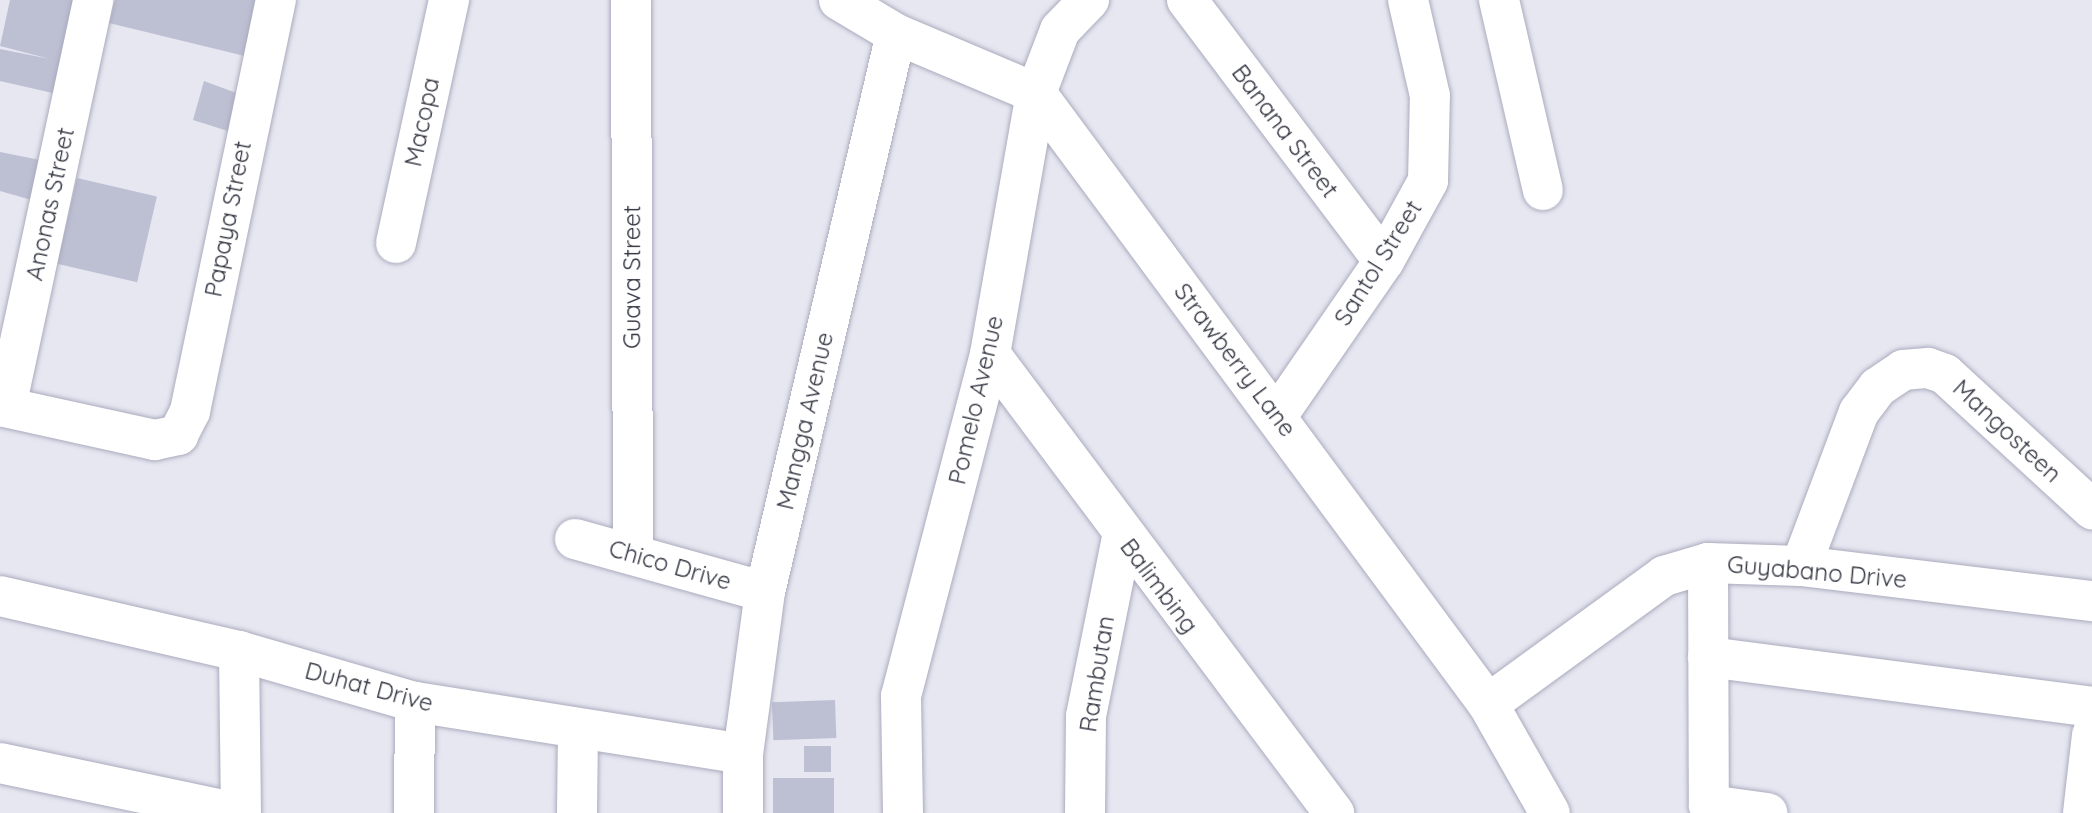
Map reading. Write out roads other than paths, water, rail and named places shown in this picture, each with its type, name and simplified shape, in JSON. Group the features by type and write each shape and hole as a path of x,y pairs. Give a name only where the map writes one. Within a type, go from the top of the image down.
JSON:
{"street":[{"name":"Anonas Street","path":"3,406 93,0"},
{"name":"Papaya Street","path":"3,406 155,440 178,435 190,411 276,0"},
{"name":"Macopa","path":"396,243 449,0"},
{"name":"Guava Street","path":"631,0 633,553"},
{"path":"839,0 896,34 1036,93"},
{"name":"Pomelo Avenue","path":"903,813 901,696 990,354 1036,93 1060,30 1089,0"},
{"name":"Banana Street","path":"1187,0 1384,261"},
{"name":"Santol Street","path":"1277,416 1384,261 1428,181 1433,139 1430,96 1408,0"},
{"path":"1499,0 1543,190"},
{"name":"Mangga Avenue","path":"743,813 743,754 765,592 896,34"},
{"name":"Strawberry Lane","path":"1036,93 1488,704 1550,813"},
{"name":"Balimbing","path":"990,354 1122,537 1334,813"},
{"name":"Mangosteen","path":"1801,566 1859,412 1878,387 1903,370 1928,368 1945,374 2092,509"},
{"name":"Rambutan","path":"1085,813 1086,716 1122,537"},
{"name":"Chico Drive","path":"575,539 765,592"},
{"path":"1708,563 1709,805 1767,813"},
{"name":"Guyabano Drive","path":"1488,704 1632,596 1664,576 1708,563 1801,566 2092,601"},
{"name":"Duhat Drive","path":"0,596 239,651 415,702 743,754"},
{"path":"0,763 239,813 239,651"},
{"path":"1708,657 2092,707"},
{"path":"414,813 415,702"},
{"path":"577,813 578,730"},
{"path":"2083,813 2092,735"}]}
